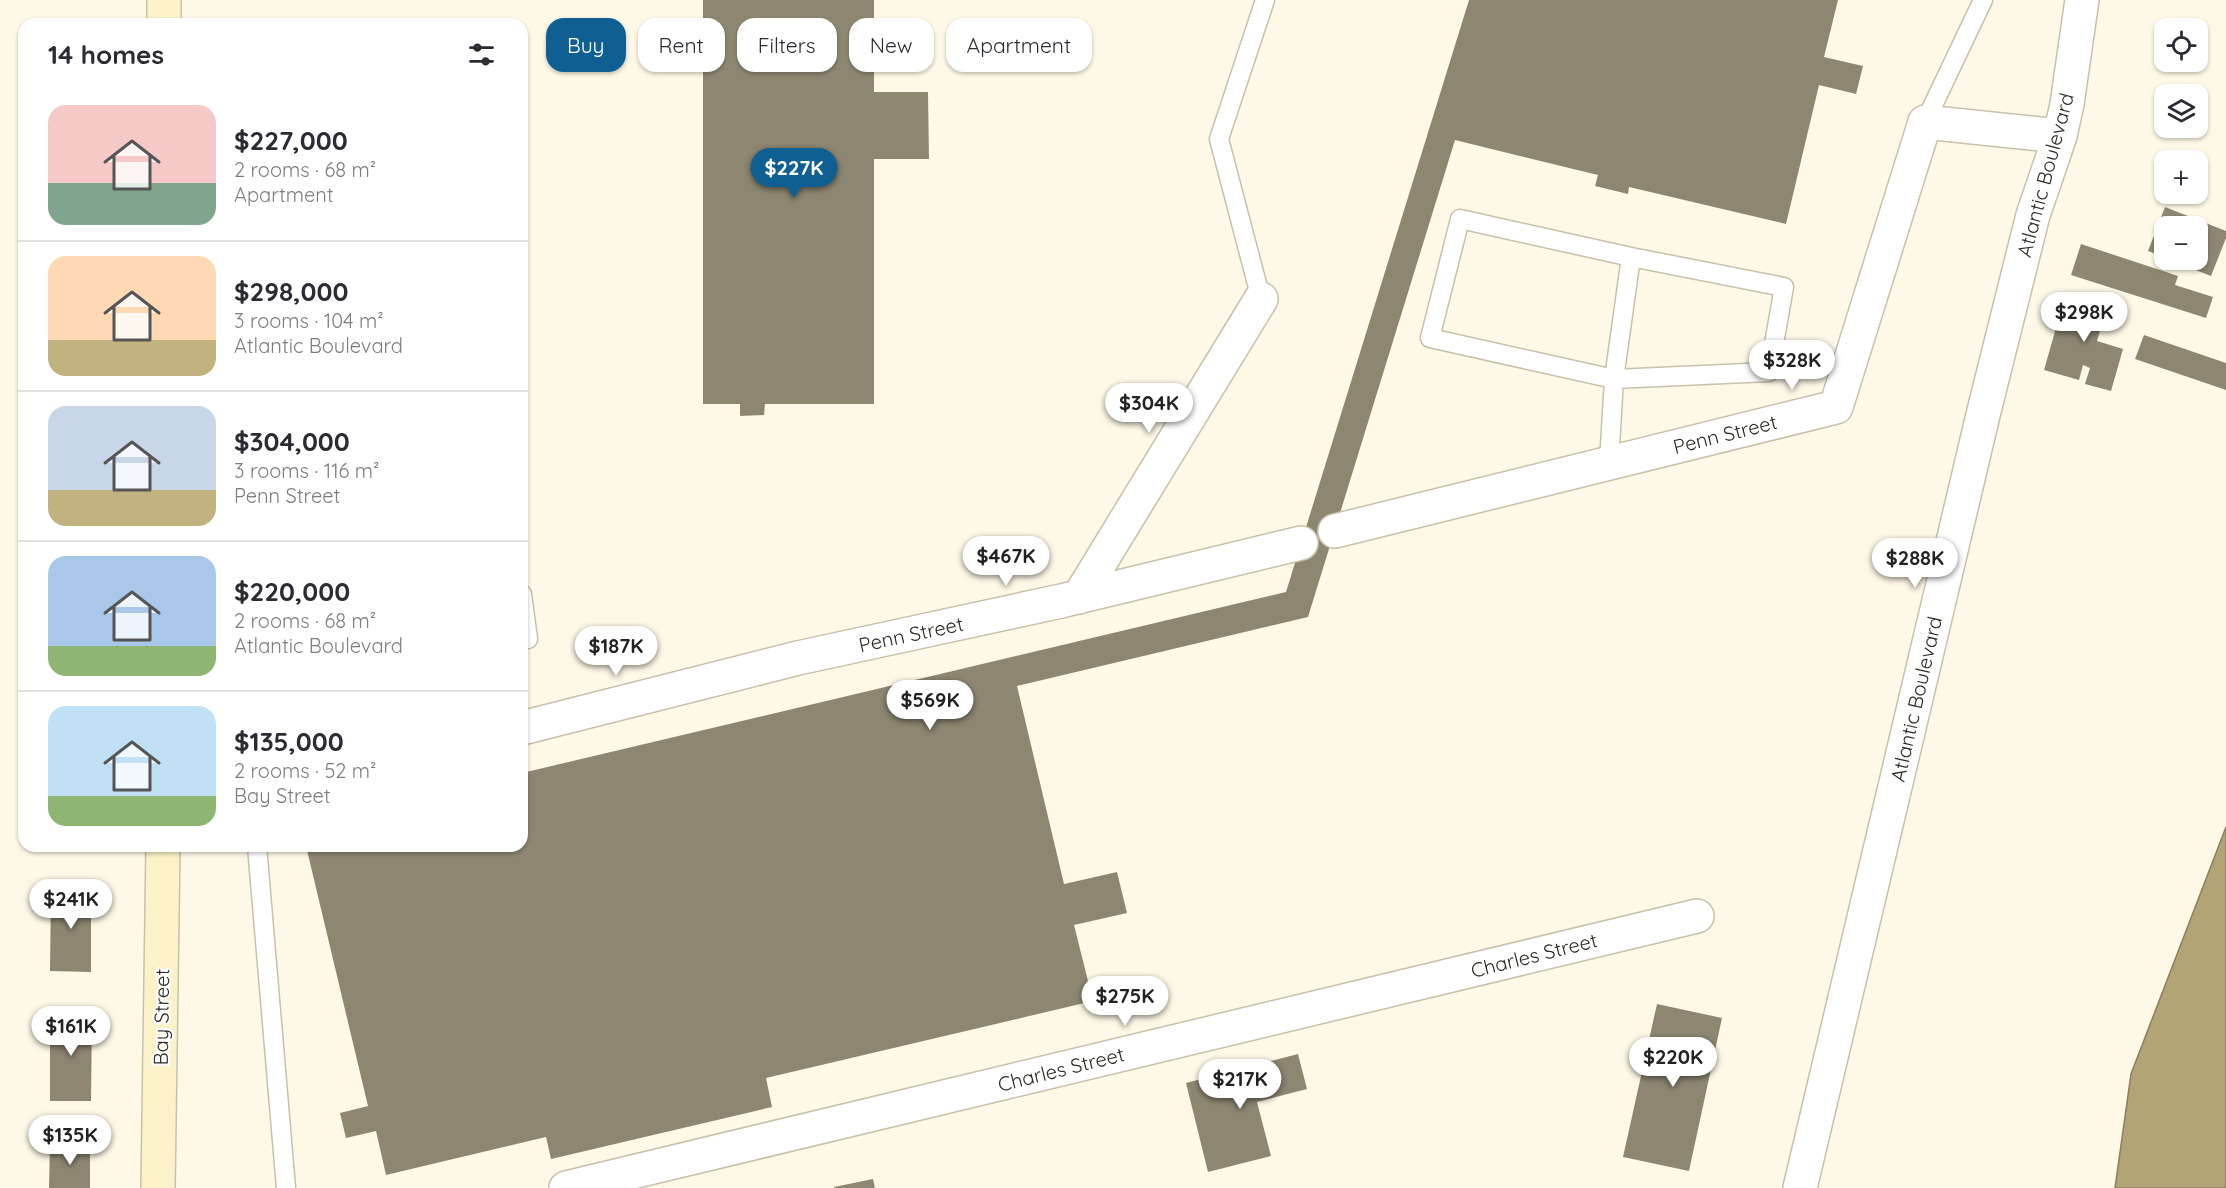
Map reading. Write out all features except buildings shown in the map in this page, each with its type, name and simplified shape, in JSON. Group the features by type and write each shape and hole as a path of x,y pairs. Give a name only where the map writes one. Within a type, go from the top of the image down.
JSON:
{"main road":[{"path":"164,0 164,18"},
{"name":"Bay Street","path":"158,1188 163,852"}],"street":[{"name":"Atlantic Boulevard","path":"1800,1188 1983,415 2033,215 2060,136 2067,104 2082,0"},
{"path":"1925,122 2060,136"},
{"name":"Penn Street","path":"1335,531 1836,407 1925,122"},
{"path":"1079,597 1262,299"},
{"name":"Penn Street","path":"528,726 798,658 1079,597 1301,543"},
{"name":"Charles Street","path":"566,1188 1697,916"}],"lane":[{"path":"1262,299 1219,139 1265,0"},
{"path":"1925,122 1983,0"},
{"path":"1460,219 1631,257 1784,287 1769,372 1614,379 1430,338 1460,219"},
{"path":"1609,463 1614,379 1631,257"},
{"path":"257,852 285,1188"}],"shaded area":[{"path":"2226,827 2226,1188 2115,1188 2131,1074"}]}
